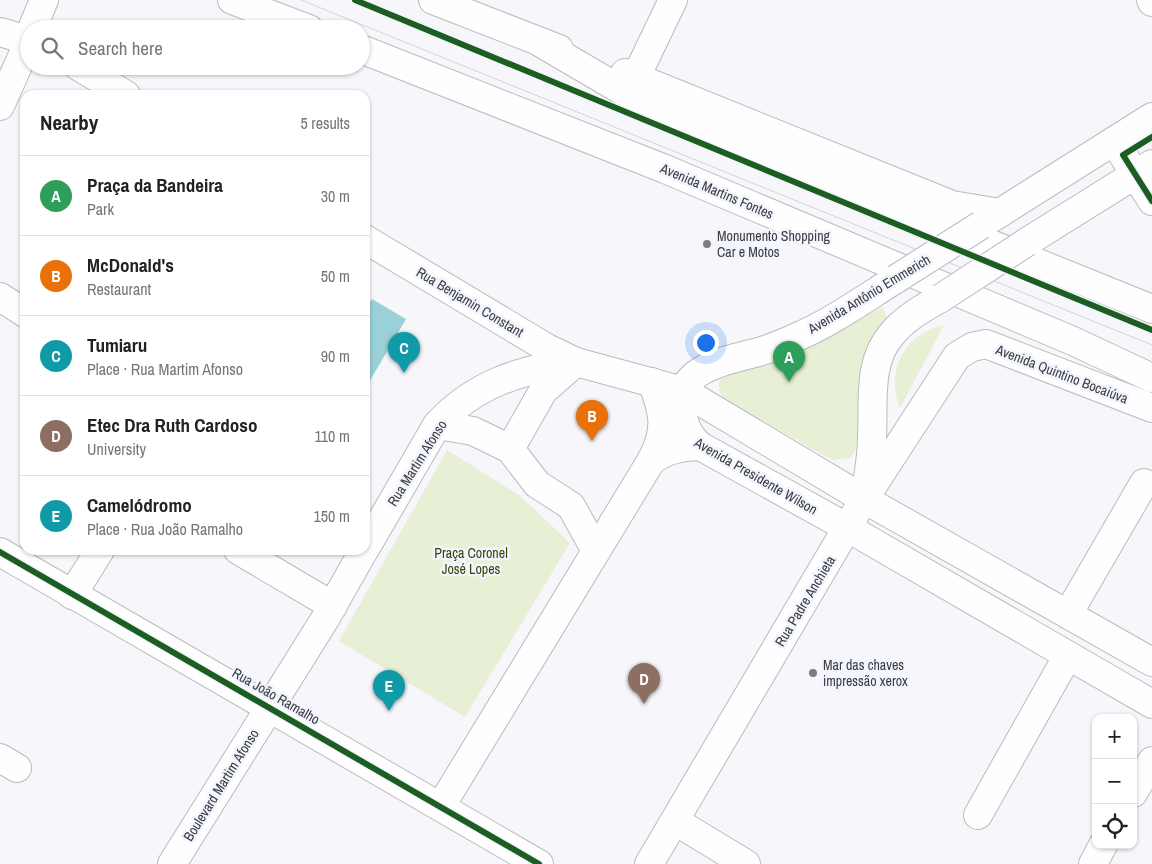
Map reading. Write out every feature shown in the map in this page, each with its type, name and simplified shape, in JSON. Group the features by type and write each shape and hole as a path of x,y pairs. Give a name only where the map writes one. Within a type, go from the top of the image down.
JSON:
{"main road":[{"path":"36,20 44,0"},
{"path":"232,0 285,20"},
{"path":"434,0 541,43 636,77 990,219"},
{"path":"636,77 672,0"},
{"path":"0,32 20,35"},
{"path":"541,43 623,91 698,126 1152,309"},
{"name":"Avenida Martins Fontes","path":"370,53 665,169 1064,337 1152,378"},
{"path":"0,106 20,58"},
{"path":"93,75 118,90"},
{"name":"Avenida Antônio Emmerich","path":"683,390 696,374 716,363 765,350 799,337 831,320 1152,117"},
{"path":"1114,141 1143,169 1152,201"},
{"path":"864,499 871,462 875,369 881,349 890,335 903,323 941,298 1143,169"},
{"name":"Rua Benjamin Constant","path":"370,242 547,348 576,362"},
{"path":"0,297 20,310"},
{"name":"Avenida Quintino Bocaiúva","path":"972,347 986,344 1152,408"},
{"name":"Rua Padre Anchieta","path":"649,864 864,499 957,356 972,347"},
{"path":"510,450 543,391 576,362"},
{"name":"Rua Martim Afonso","path":"370,533 437,425 452,409 483,387 522,372 576,362 683,390"},
{"path":"441,806 652,461 661,443 663,422 660,402 652,382"},
{"path":"683,390 864,499 1152,662"},
{"name":"Avenida Presidente Wilson","path":"683,390 681,404 683,422 688,436 700,446 848,528 1067,657 1152,704"},
{"path":"437,425 473,431 510,450 537,484 571,506 596,551"},
{"path":"652,461 664,452 673,449 700,446"},
{"path":"1068,614 1144,482"},
{"name":"Rua João Ramalho","path":"0,552 539,864"},
{"path":"72,595 97,555"},
{"path":"246,555 333,606"},
{"name":"Rua Martim Afonso","path":"270,707 333,606 358,555"},
{"path":"978,815 1067,657"},
{"name":"Boulevard Martim Afonso","path":"172,864 270,707"},
{"path":"1137,787 1152,761"},
{"path":"675,820 746,864"},
{"path":"1093,864 1101,849"}],"green space":[{"path":"882,307 888,318 863,368 859,386 857,444 850,458 832,460 725,400 720,393 720,379 725,373 783,358 807,349"},
{"path":"944,325 900,408 895,381 901,356 918,337"},
{"name":"Praça Coronel José Lopes","path":"447,450 519,495 570,543 465,717 339,641"}],"water":[{"path":"372,299 406,319 370,381 370,302"}],"tram line":[{"path":"301,0 350,20"},
{"path":"370,28 1152,345"}],"cycle path":[{"path":"355,0 1152,330"},
{"path":"1152,137 1123,155 1152,201"},
{"path":"0,552 539,864"}],"place":[{"name":"Monumento Shopping Car e Motos","path":"707,244"},
{"name":"Tumiaru","path":"404,373"},
{"name":"Praça da Bandeira","path":"789,382"},
{"name":"McDonald's","path":"592,441"},
{"name":"Mar das chaves impressão xerox","path":"813,673"},
{"name":"Etec Dra Ruth Cardoso","path":"644,704"},
{"name":"Camelódromo","path":"389,711"}]}
